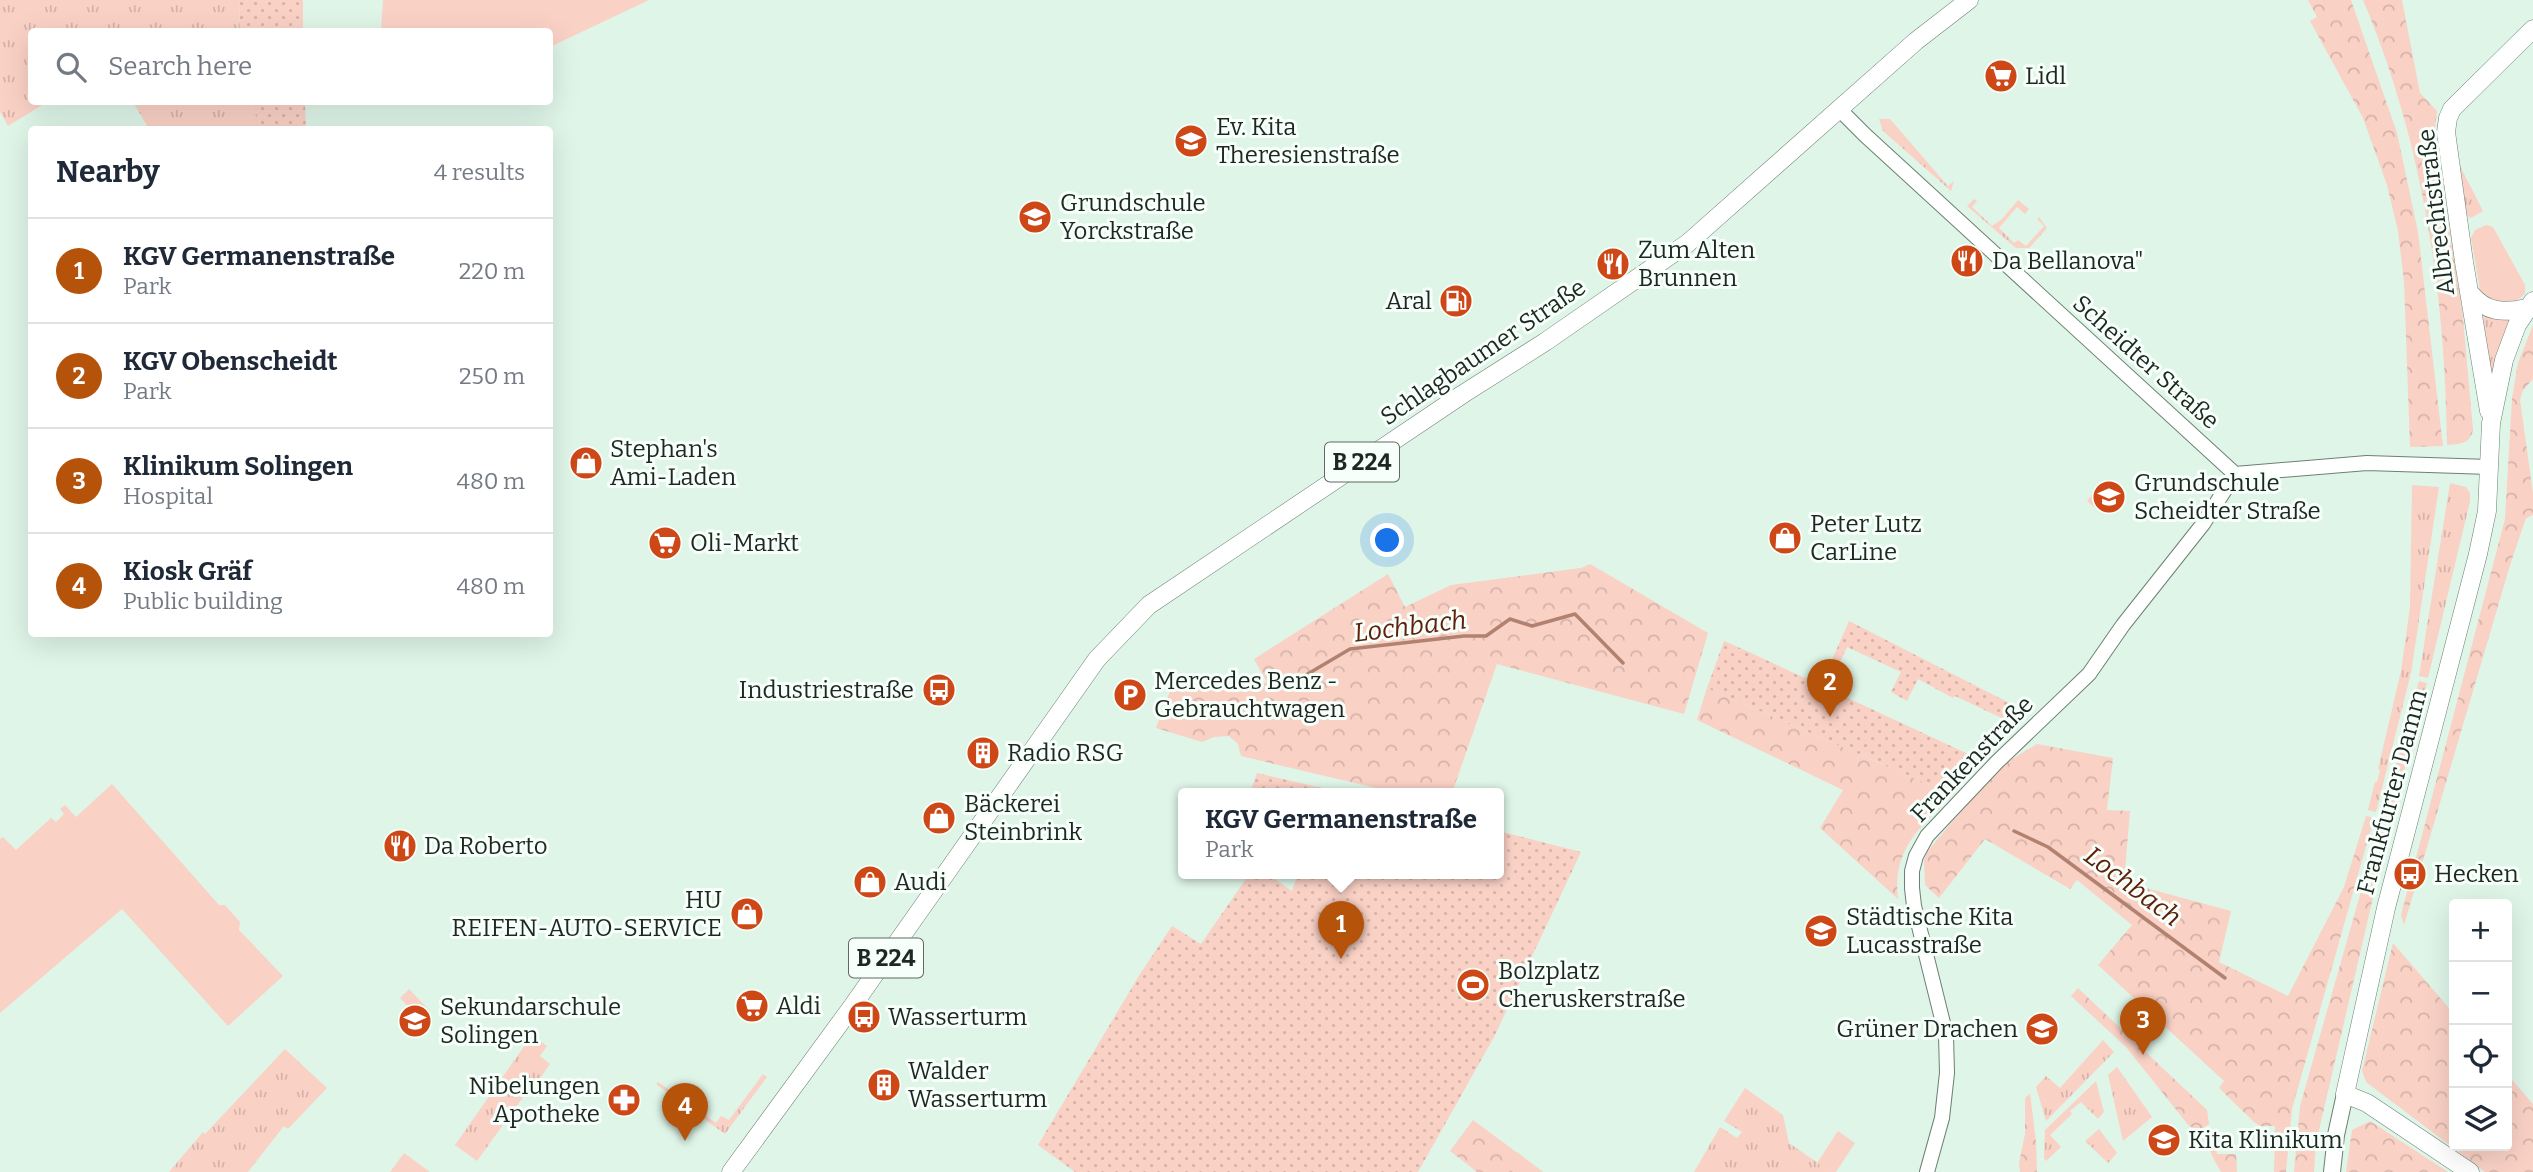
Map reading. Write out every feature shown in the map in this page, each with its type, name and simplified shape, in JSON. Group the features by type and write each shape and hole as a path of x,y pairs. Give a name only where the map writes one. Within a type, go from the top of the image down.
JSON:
{"main road":[{"name":"Schlagbaumer Straße","path":"1916,41 1952,0"},
{"name":"Schlagbaumer Straße","path":"731,1172 851,1008 1097,659 1149,605 1545,342 1688,243 1916,41 1969,0"},
{"name":"Albrechtstraße","path":"2491,423 2446,132 2452,108 2533,29"},
{"path":"2470,293 2476,301 2497,311 2507,312 2530,305"},
{"path":"2491,423 2504,360 2517,325 2530,305"},
{"name":"Frankfurter Damm","path":"2332,1172 2336,1135 2386,908 2478,554 2487,511 2491,423"},
{"path":"2345,1094 2367,1103 2470,1172"}],"street":[{"name":"Scheidter Straße","path":"1840,110 2235,474"},
{"path":"2235,474 2356,464 2411,463 2490,467"},
{"name":"Frankenstraße","path":"1927,1172 1938,1139 1947,1073 1945,1032 1914,906 1912,871 1919,847 1997,762 2089,674 2123,625 2203,524 2235,474"}],"green space":[{"path":"0,0 239,0 240,28 28,28 28,105 42,105 8,126 0,112"},
{"path":"239,0 303,0 303,28 240,28"},
{"path":"383,0 649,0 553,46 553,28 381,28"},
{"path":"2308,0 2351,0 2397,133 2418,232 2443,446 2410,447 2404,282 2398,231 2387,185 2363,118 2310,21 2317,17"},
{"path":"2363,0 2402,0 2420,93 2437,111 2434,137 2462,308 2473,430 2470,438 2460,444 2447,445 2435,274 2415,163 2384,54"},
{"path":"135,105 251,105 261,126 147,126"},
{"path":"251,105 305,105 306,126 261,126"},
{"path":"1879,119 1890,119 1948,186 1954,181 1951,191 1883,131"},
{"path":"2459,164 2483,211 2471,218 2466,215"},
{"path":"1974,199 1977,201 1972,207 1992,226 2002,219 2018,200 2029,209 2025,214 2017,207 1999,228 2014,243 2018,240 2026,246 2044,226 2037,219 2039,217 2047,228 2029,248 2016,248 1967,206"},
{"path":"2486,225 2493,227 2525,285 2525,294 2507,304 2490,301 2480,290 2471,238 2475,230"},
{"path":"2483,314 2512,317 2492,376 2490,374"},
{"path":"2533,325 2533,379 2523,390 2520,400 2533,493 2533,515 2526,518 2511,562 2404,925 2401,915 2505,519 2512,398 2518,363"},
{"path":"2102,483 2114,493 2099,511 2087,501"},
{"path":"2450,483 2466,487 2470,493 2470,501 2428,678 2419,676"},
{"path":"2412,485 2439,487 2411,673 2376,812 2368,810 2380,770 2378,769 2401,671 2410,607"},
{"path":"1590,564 1708,633 1684,714 1497,664 1454,788 1376,788 1241,756 1238,744 1229,736 1214,737 1202,742 1156,728 1173,683 1239,692 1267,682 1254,659 1388,574 1405,607 1451,585 1581,568"},
{"path":"1849,621 2029,713 2000,740 2008,721 1955,696 1953,698 1918,679 1907,701 1891,692 1901,672 1847,647 1838,666 1831,662"},
{"path":"1724,641 1981,760 1953,795 1707,688"},
{"path":"2419,681 2427,683 2392,816 2383,814"},
{"path":"1707,688 1953,795 1920,829 1904,853 1897,881 1898,899 1820,828 1843,790 1697,720"},
{"path":"2037,744 2113,758 2107,810 2130,811 2124,882 2231,911 2219,962 2288,996 2344,887 2366,816 2374,818 2292,1109 2286,1172 2274,1172 2275,1126 2260,1126 2254,1122 2219,1088 2224,1081 2098,965 2132,925 2077,880 2070,889 1985,839 1939,898 1925,885 1924,860 1927,852 1997,768"},
{"path":"1257,773 1322,788 1252,788"},
{"path":"112,784 219,905 225,905 240,922 239,930 283,976 228,1026 122,909 0,1013 0,839 3,837 16,850 51,818 56,822 64,814 60,809 65,805 76,817"},
{"path":"2383,814 2392,816 2316,1143 2314,1172 2294,1172 2300,1106"},
{"path":"1504,832 1581,852 1494,1037 1418,1172 1075,1172 1038,1145 1140,974 1172,926 1201,944 1246,879 1275,879 1292,891 1296,879 1504,879"},
{"path":"2393,943 2449,1008 2449,1145 2366,1082 2362,1071"},
{"path":"2078,988 2207,1110 2209,1124 2199,1130 2189,1126 2126,1047 2071,996"},
{"path":"409,989 430,1011 421,1020 400,998"},
{"path":"532,1035 547,1046 540,1056 550,1064 477,1161 455,1145"},
{"path":"2103,1040 2114,1052 2046,1121 2036,1087 2046,1076 2060,1088"},
{"path":"285,1049 327,1088 288,1129 284,1126 248,1172 169,1172 203,1132 205,1134"},
{"path":"2117,1067 2152,1117 2123,1141 2108,1075"},
{"path":"763,1074 767,1077 725,1134 656,1084 658,1082 716,1123 721,1116 729,1120"},
{"path":"2512,1080 2533,1104 2533,1172 2485,1172 2457,1151 2512,1151"},
{"path":"2096,1081 2104,1112 2098,1119 2081,1102 2070,1111 2072,1114 2050,1135 2061,1147 2046,1161 2045,1130"},
{"path":"1745,1088 1783,1115 1789,1143 1831,1172 1694,1172 1720,1127 1737,1138 1742,1132 1724,1121"},
{"path":"2030,1093 2037,1172 2020,1172 2019,1163 2025,1134 2025,1099"},
{"path":"1473,1120 1543,1172 1477,1172 1450,1151"},
{"path":"2370,1121 2448,1172 2346,1172 2352,1130"},
{"path":"2099,1129 2117,1153 2108,1163 2085,1141"},
{"path":"1838,1131 1855,1143 1836,1172 1831,1172 1817,1163"},
{"path":"2227,1134 2227,1139 2216,1140 2217,1154 2236,1154 2237,1172 2221,1172 2211,1154 2210,1144 2213,1140"},
{"path":"1517,1152 1543,1172 1513,1172 1507,1168"},
{"path":"404,1153 430,1172 390,1172"}],"waterway":[{"name":"Lochbach","path":"1306,675 1350,649 1486,636 1510,619 1532,626 1575,614 1623,663"},
{"name":"Lochbach","path":"2014,831 2048,847 2225,978"}],"place":[{"name":"Lidl","path":"2001,76"},
{"name":"Ev. Kita Theresienstraße","path":"1191,141"},
{"name":"Grundschule Yorckstraße","path":"1035,217"},
{"name":"Da Bellanova\"","path":"1967,261"},
{"name":"Zum Alten Brunnen","path":"1613,264"},
{"name":"Aral","path":"1456,301"},
{"name":"Stephan's Ami-Laden","path":"586,463"},
{"name":"Grundschule Scheidter Straße","path":"2109,497"},
{"name":"Peter Lutz CarLine","path":"1785,538"},
{"name":"Oli-Markt","path":"665,543"},
{"name":"Industriestraße","path":"939,690"},
{"name":"Mercedes Benz - Gebrauchtwagen","path":"1130,695"},
{"name":"KGV Obenscheidt","path":"1830,717"},
{"name":"Radio RSG","path":"983,753"},
{"name":"Bäckerei Steinbrink","path":"939,818"},
{"name":"Da Roberto","path":"400,846"},
{"name":"Hecken","path":"2410,874"},
{"name":"Audi","path":"870,882"},
{"name":"HU REIFEN-AUTO-SERVICE","path":"747,914"},
{"name":"Städtische Kita Lucasstraße","path":"1821,931"},
{"name":"KGV Germanenstraße","path":"1341,959"},
{"name":"Bolzplatz Cheruskerstraße","path":"1473,985"},
{"name":"Aldi","path":"752,1006"},
{"name":"Wasserturm","path":"864,1017"},
{"name":"Sekundarschule Solingen","path":"415,1021"},
{"name":"Grüner Drachen","path":"2042,1029"},
{"name":"Klinikum Solingen","path":"2143,1055"},
{"name":"Walder Wasserturm","path":"884,1085"},
{"name":"Nibelungen Apotheke","path":"624,1100"},
{"name":"Kita Klinikum","path":"2164,1140"},
{"name":"Kiosk Gräf","path":"685,1141"}]}
